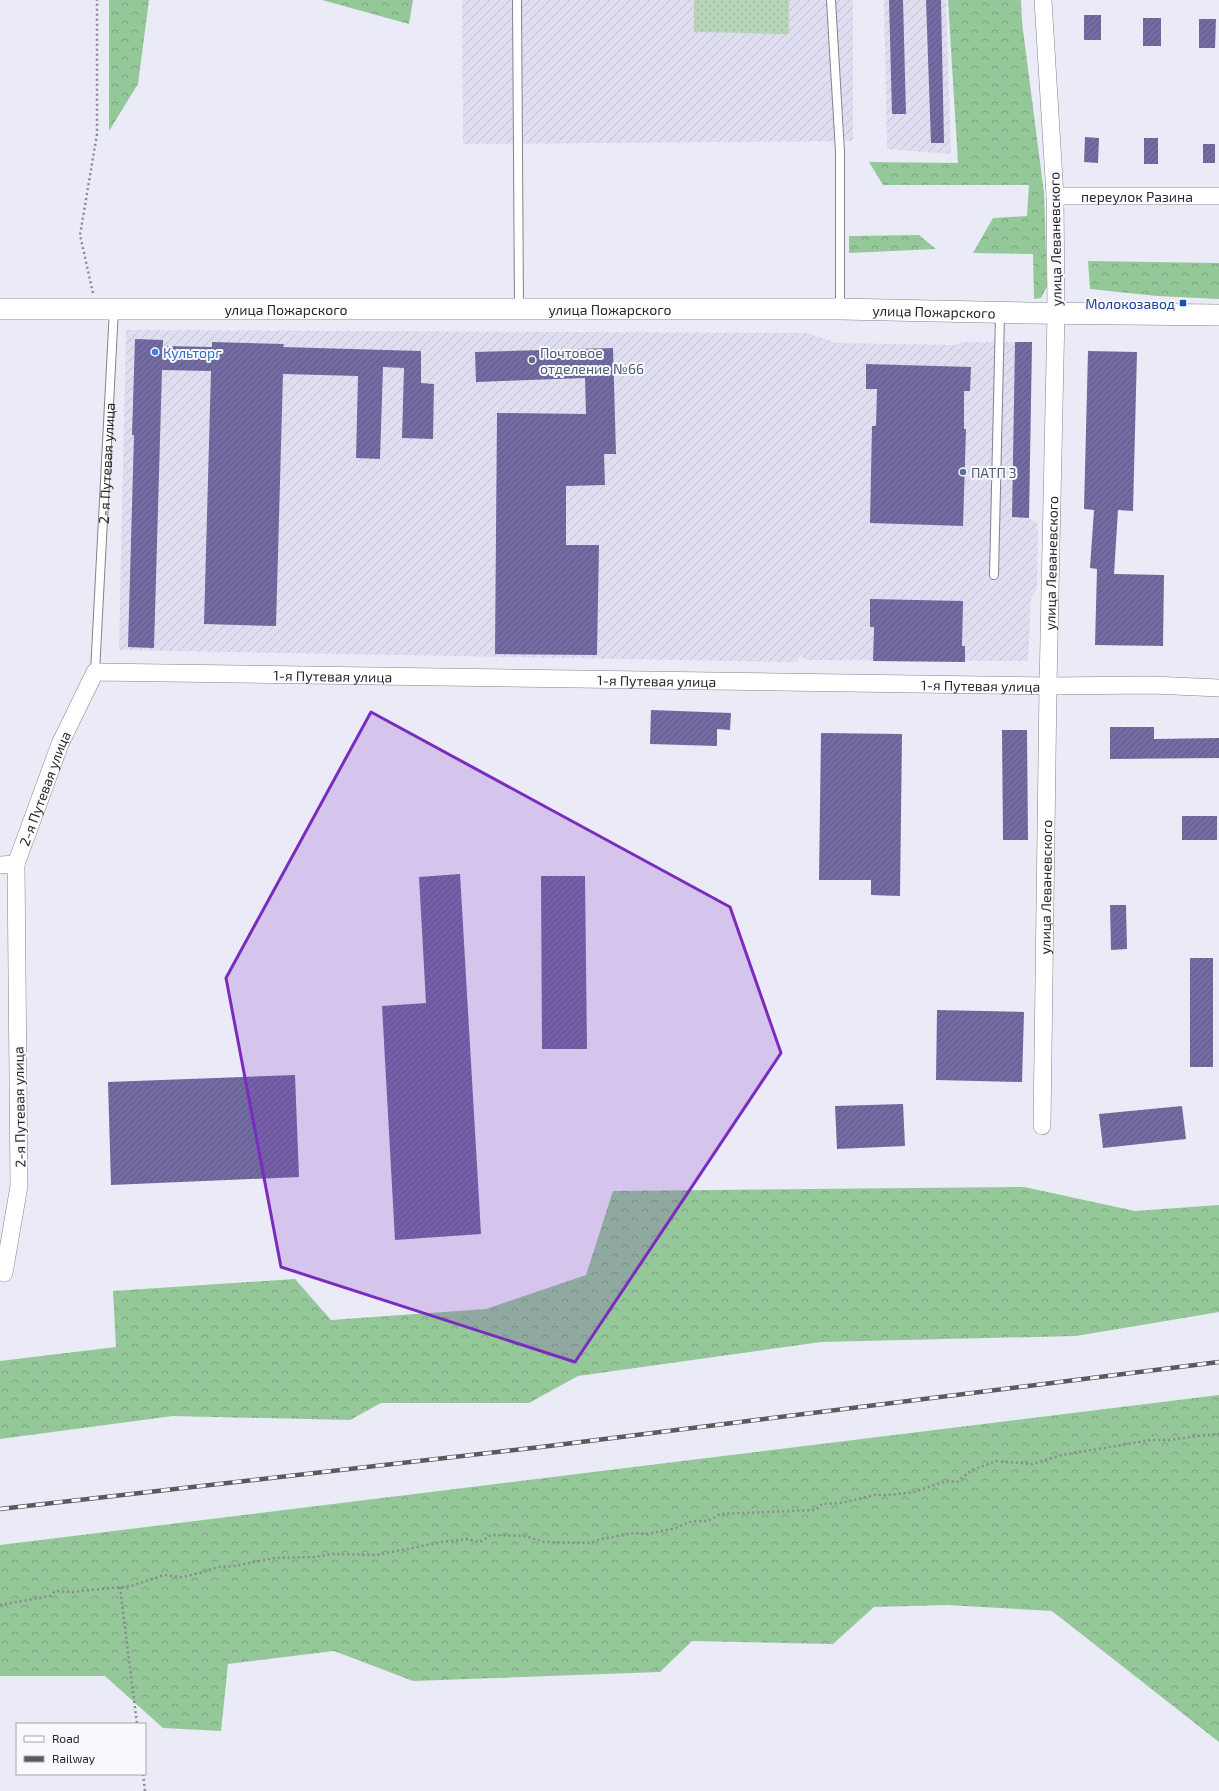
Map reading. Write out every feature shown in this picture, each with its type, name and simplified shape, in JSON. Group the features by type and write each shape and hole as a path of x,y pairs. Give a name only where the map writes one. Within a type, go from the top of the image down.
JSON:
{"street":[{"name":"улица Леваневского","path":"1042,1126 1048,686 1056,314 1055,196 1043,0"},
{"name":"переулок Разина","path":"1055,196 1219,196"},
{"name":"улица Пожарского","path":"0,309 840,309 1056,314 1219,315"},
{"name":"1-я Путевая улица","path":"95,672 1048,686 1152,685 1219,688"},
{"name":"2-я Путевая улица","path":"4,1273 20,1186 8,864 60,744 95,672"}],"lane":[{"path":"517,0 519,309"},
{"path":"831,0 840,152 840,309"},
{"name":"2-я Путевая улица","path":"95,672 105,309"},
{"path":"994,575 1000,313"}],"path":[{"path":"97,0 97,134 80,235 105,309"},
{"path":"0,1606 50,1596 55,1591 73,1592 131,1586 164,1575 181,1577 218,1567 235,1566 274,1558 316,1557 333,1554 377,1555 442,1542 468,1539 480,1542 491,1534 524,1536 544,1542 590,1543 601,1539 634,1533 648,1534 676,1528 692,1521 708,1521 720,1514 816,1510 822,1504 841,1503 875,1495 914,1492 946,1481 957,1482 972,1470 996,1460 1032,1464 1062,1455 1106,1447 1151,1440 1170,1440 1219,1434"},
{"path":"120,1587 137,1723"},
{"path":"143,1775 145,1791"}],"highlighted area":[{"path":"371,712 730,907 781,1053 575,1362 281,1267 226,978"}],"shaded area":[{"path":"462,0 853,0 853,141 463,144"},
{"path":"884,0 946,0 951,154 887,149"},
{"path":"126,330 806,333 837,343 955,345 962,342 1032,342 1029,518 1038,524 1037,588 1031,599 1028,661 808,660 800,656 797,662 119,650"}],"green space":[{"path":"109,0 149,0 138,84 109,131"},
{"path":"322,0 413,0 409,24"},
{"path":"694,0 789,0 789,34 694,32"},
{"path":"948,0 1021,0 1022,22 1044,193 1047,286 1041,298 1034,299 1033,254 973,253 993,218 1027,216 1029,185 883,185 869,162 958,163"},
{"path":"919,235 936,249 849,253 849,236"},
{"path":"1088,261 1219,263 1219,299 1157,296 1090,289"},
{"path":"1024,1187 1135,1211 1219,1205 1219,1312 1076,1336 821,1342 578,1376 529,1403 381,1403 350,1420 173,1416 0,1439 0,1361 116,1347 113,1291 295,1279 331,1320 486,1309 586,1275 613,1191"},
{"path":"1219,1395 1219,1742 1052,1611 947,1605 874,1607 833,1644 692,1641 660,1672 413,1681 334,1651 228,1664 221,1731 163,1728 105,1676 0,1676 0,1545"}],"building":[{"path":"889,0 903,0 906,114 892,114"},
{"path":"926,0 941,0 944,143 931,143"},
{"path":"1084,15 1101,15 1101,40 1084,40"},
{"path":"1143,18 1161,18 1161,46 1143,46"},
{"path":"1199,19 1216,19 1215,48 1199,48"},
{"path":"1085,137 1099,138 1098,163 1084,162"},
{"path":"1144,138 1158,138 1158,164 1144,164"},
{"path":"1203,144 1215,144 1215,163 1203,163"},
{"path":"135,339 163,340 163,346 212,347 212,342 284,344 283,347 421,351 421,383 434,384 433,439 402,438 404,368 383,367 380,459 356,458 358,376 283,374 276,626 204,624 211,371 162,370 154,648 128,647"},
{"path":"1015,342 1032,342 1029,518 1012,517"},
{"path":"613,348 616,454 604,454 605,485 566,486 566,545 599,545 597,655 495,654 497,413 586,414 585,378 476,382 475,352"},
{"path":"1088,351 1137,352 1133,511 1118,510 1114,574 1164,575 1163,646 1095,645 1097,569 1090,568 1094,510 1084,509"},
{"path":"866,364 971,367 970,391 964,391 964,429 966,429 963,526 870,523 872,426 876,426 877,389 866,389"},
{"path":"870,599 963,601 962,646 965,646 965,662 873,661 874,627 870,627"},
{"path":"651,710 731,713 730,730 717,729 717,746 650,744"},
{"path":"1110,727 1154,727 1154,739 1219,738 1219,758 1110,759"},
{"path":"1002,730 1027,730 1028,840 1003,840"},
{"path":"821,733 902,734 900,896 871,895 871,880 819,880"},
{"path":"1182,816 1217,816 1217,840 1182,840"},
{"path":"460,874 481,1234 395,1240 382,1006 426,1003 419,877"},
{"path":"541,876 585,876 587,1049 542,1049"},
{"path":"1110,905 1126,905 1127,949 1111,950"},
{"path":"1190,958 1213,958 1213,1067 1190,1067"},
{"path":"937,1010 1024,1012 1022,1082 936,1080"},
{"path":"295,1075 299,1177 111,1185 108,1082"},
{"path":"903,1104 905,1146 837,1149 835,1106"},
{"path":"1182,1106 1186,1139 1103,1148 1099,1114"}],"railway":[{"path":"0,1509 541,1447 1219,1362"}],"place":[{"name":"Молокозавод","path":"1183,303"},
{"name":"Культорг","path":"155,352"},
{"name":"Почтовое отделение №66","path":"532,360"},
{"name":"ПАТП 3","path":"963,472"}]}
